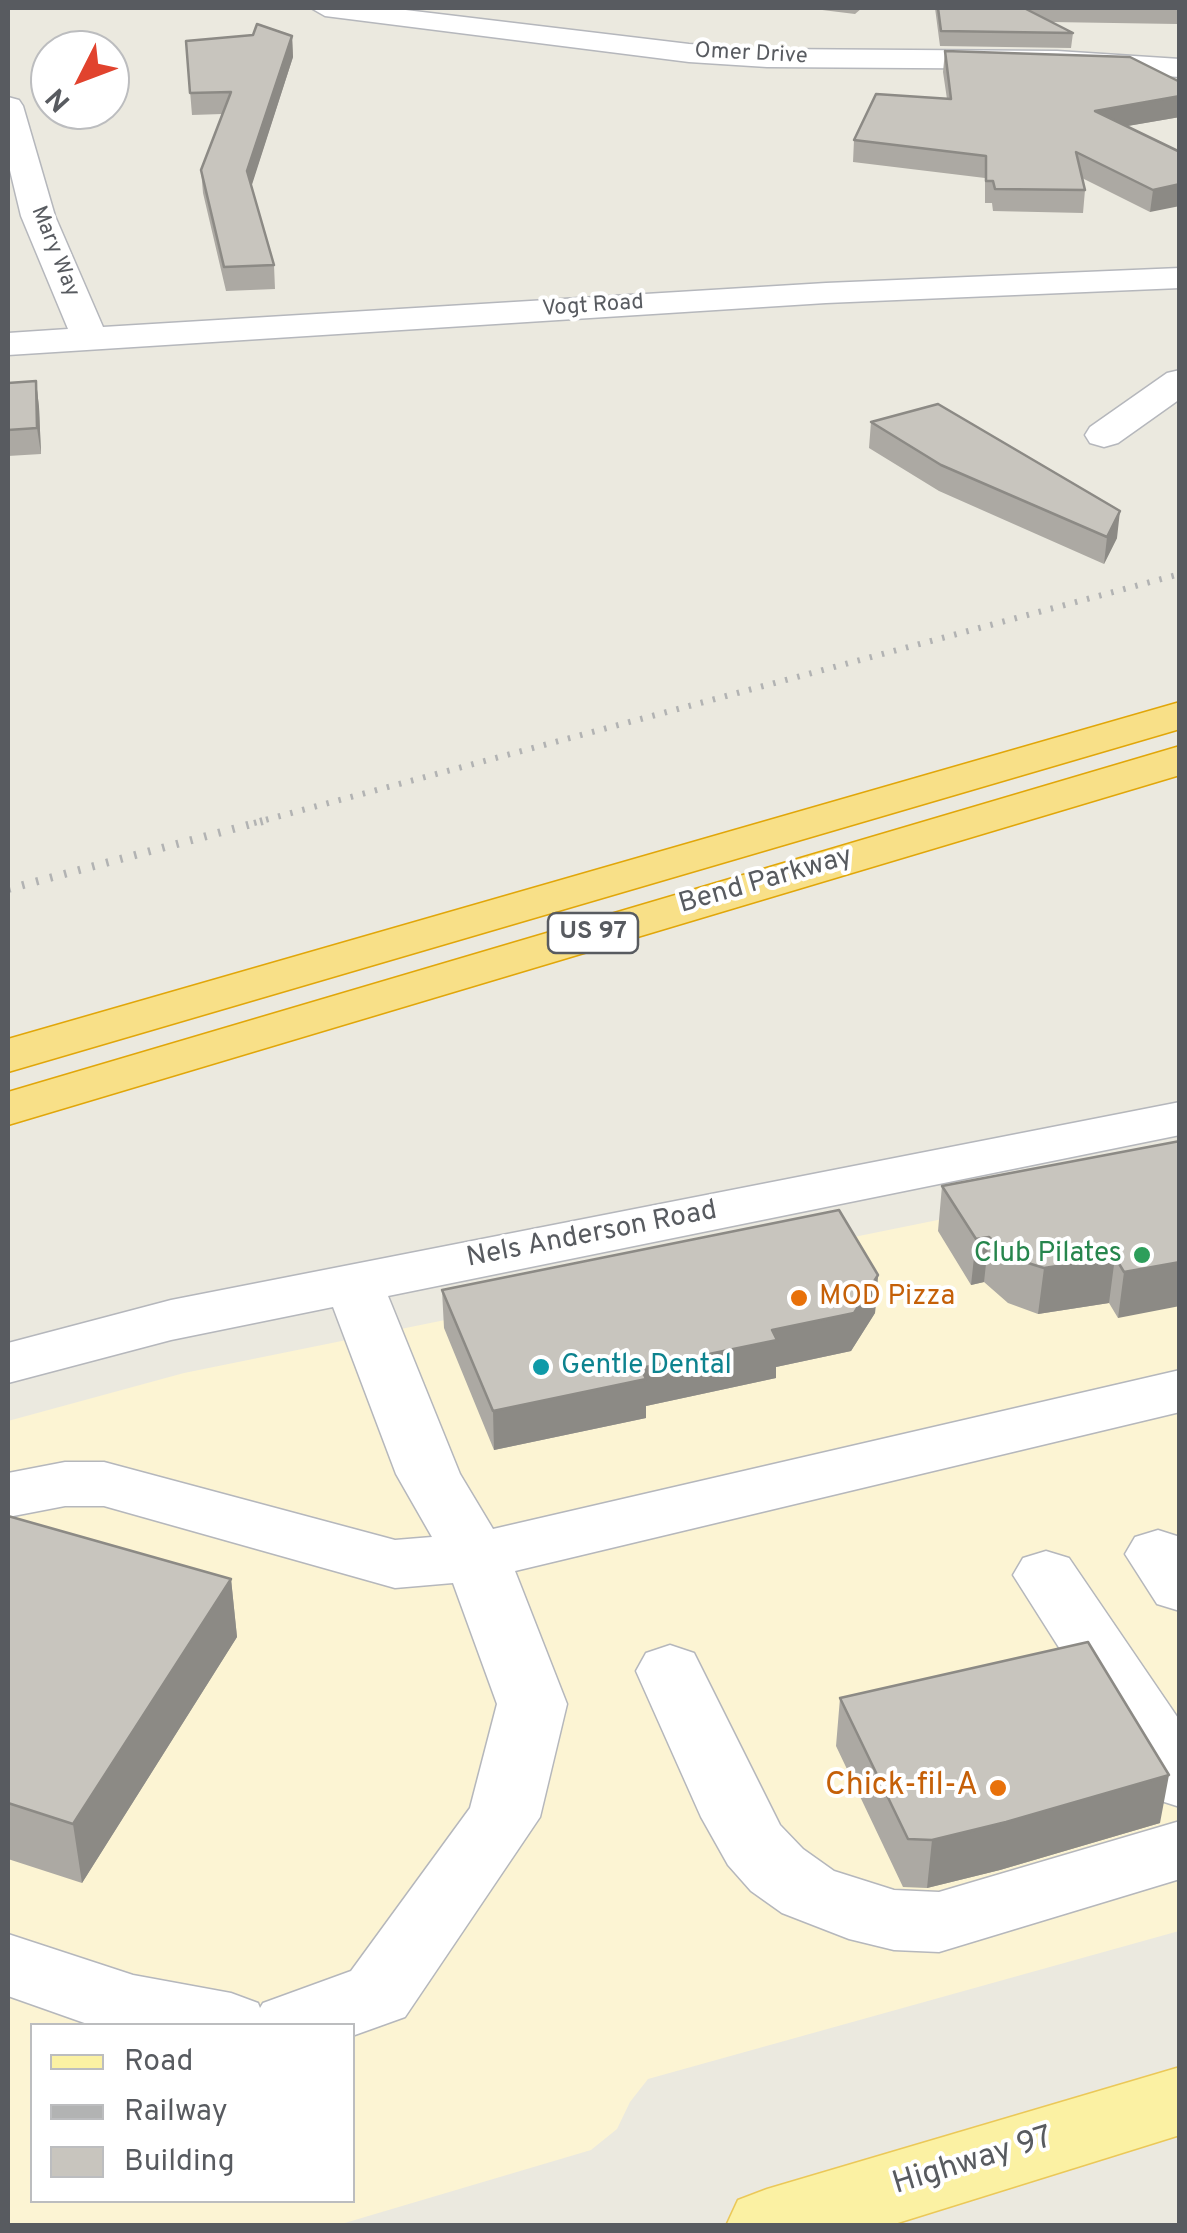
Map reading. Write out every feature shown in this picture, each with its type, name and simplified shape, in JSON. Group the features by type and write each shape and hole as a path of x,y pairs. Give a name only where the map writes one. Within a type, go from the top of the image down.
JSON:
{"highway":[{"name":"Bend Parkway","path":"8,1056 1180,715"},
{"name":"Bend Parkway","path":"8,1108 1180,760"}],"main road":[{"name":"Highway 97","path":"768,2226 1180,2101"}],"street":[{"name":"Omer Drive","path":"326,8 688,53 766,58 1058,60 1180,68"},
{"name":"Mary Way","path":"8,106 33,201 90,339"},
{"name":"Vogt Road","path":"8,344 826,292 1178,281"},
{"path":"1104,435 1180,381"},
{"name":"Nels Anderson Road","path":"8,1363 172,1320 1180,1118"},
{"path":"298,2023 378,1994 504,1817 532,1704 476,1557 428,1474 354,1284"},
{"path":"8,1495 64,1484 104,1484 395,1564 476,1557 1180,1391"},
{"path":"1046,1575 1180,1779"},
{"path":"670,1671 737,1817 754,1845 777,1870 808,1892 849,1909 894,1920 940,1922 1180,1850"},
{"path":"8,1965 133,2007 216,2023"}],"shaded area":[{"path":"1179,1171 1179,1931 648,2079 630,2102 617,2129 591,2150 338,2225 8,2226 8,1421 184,1373"}],"building":[{"path":"938,8 1024,8 1073,33 941,31"},
{"path":"257,24 292,36 247,171 274,265 224,267 201,170 231,92 190,93 186,41 253,35"},
{"path":"945,51 1130,57 1180,82 1180,96 1095,111 1180,152 1180,184 1153,190 1076,152 1085,190 995,189 993,181 986,181 986,156 854,140 876,94 951,99"},
{"path":"36,381 37,428 8,430 8,383"},
{"path":"938,404 1120,511 1107,537 941,465 871,422"},
{"path":"1180,1141 1180,1262 1124,1272 1115,1257 1044,1268 1012,1258 989,1237 976,1239 942,1186"},
{"path":"839,1210 878,1275 854,1313 772,1330 777,1340 641,1368 646,1379 493,1411 442,1290"},
{"path":"8,1516 231,1579 73,1824 8,1803"},
{"name":"Chick-fil-A","path":"1088,1642 1169,1775 1006,1822 932,1840 908,1839 840,1698"}],"railway":[{"path":"254,823 1180,574"},
{"path":"8,889 263,821"}],"place":[{"name":"Club Pilates","path":"1142,1255"},
{"name":"MOD Pizza","path":"799,1298"},
{"name":"Gentle Dental","path":"541,1367"},
{"name":"Chick-fil-A","path":"998,1788"}]}
